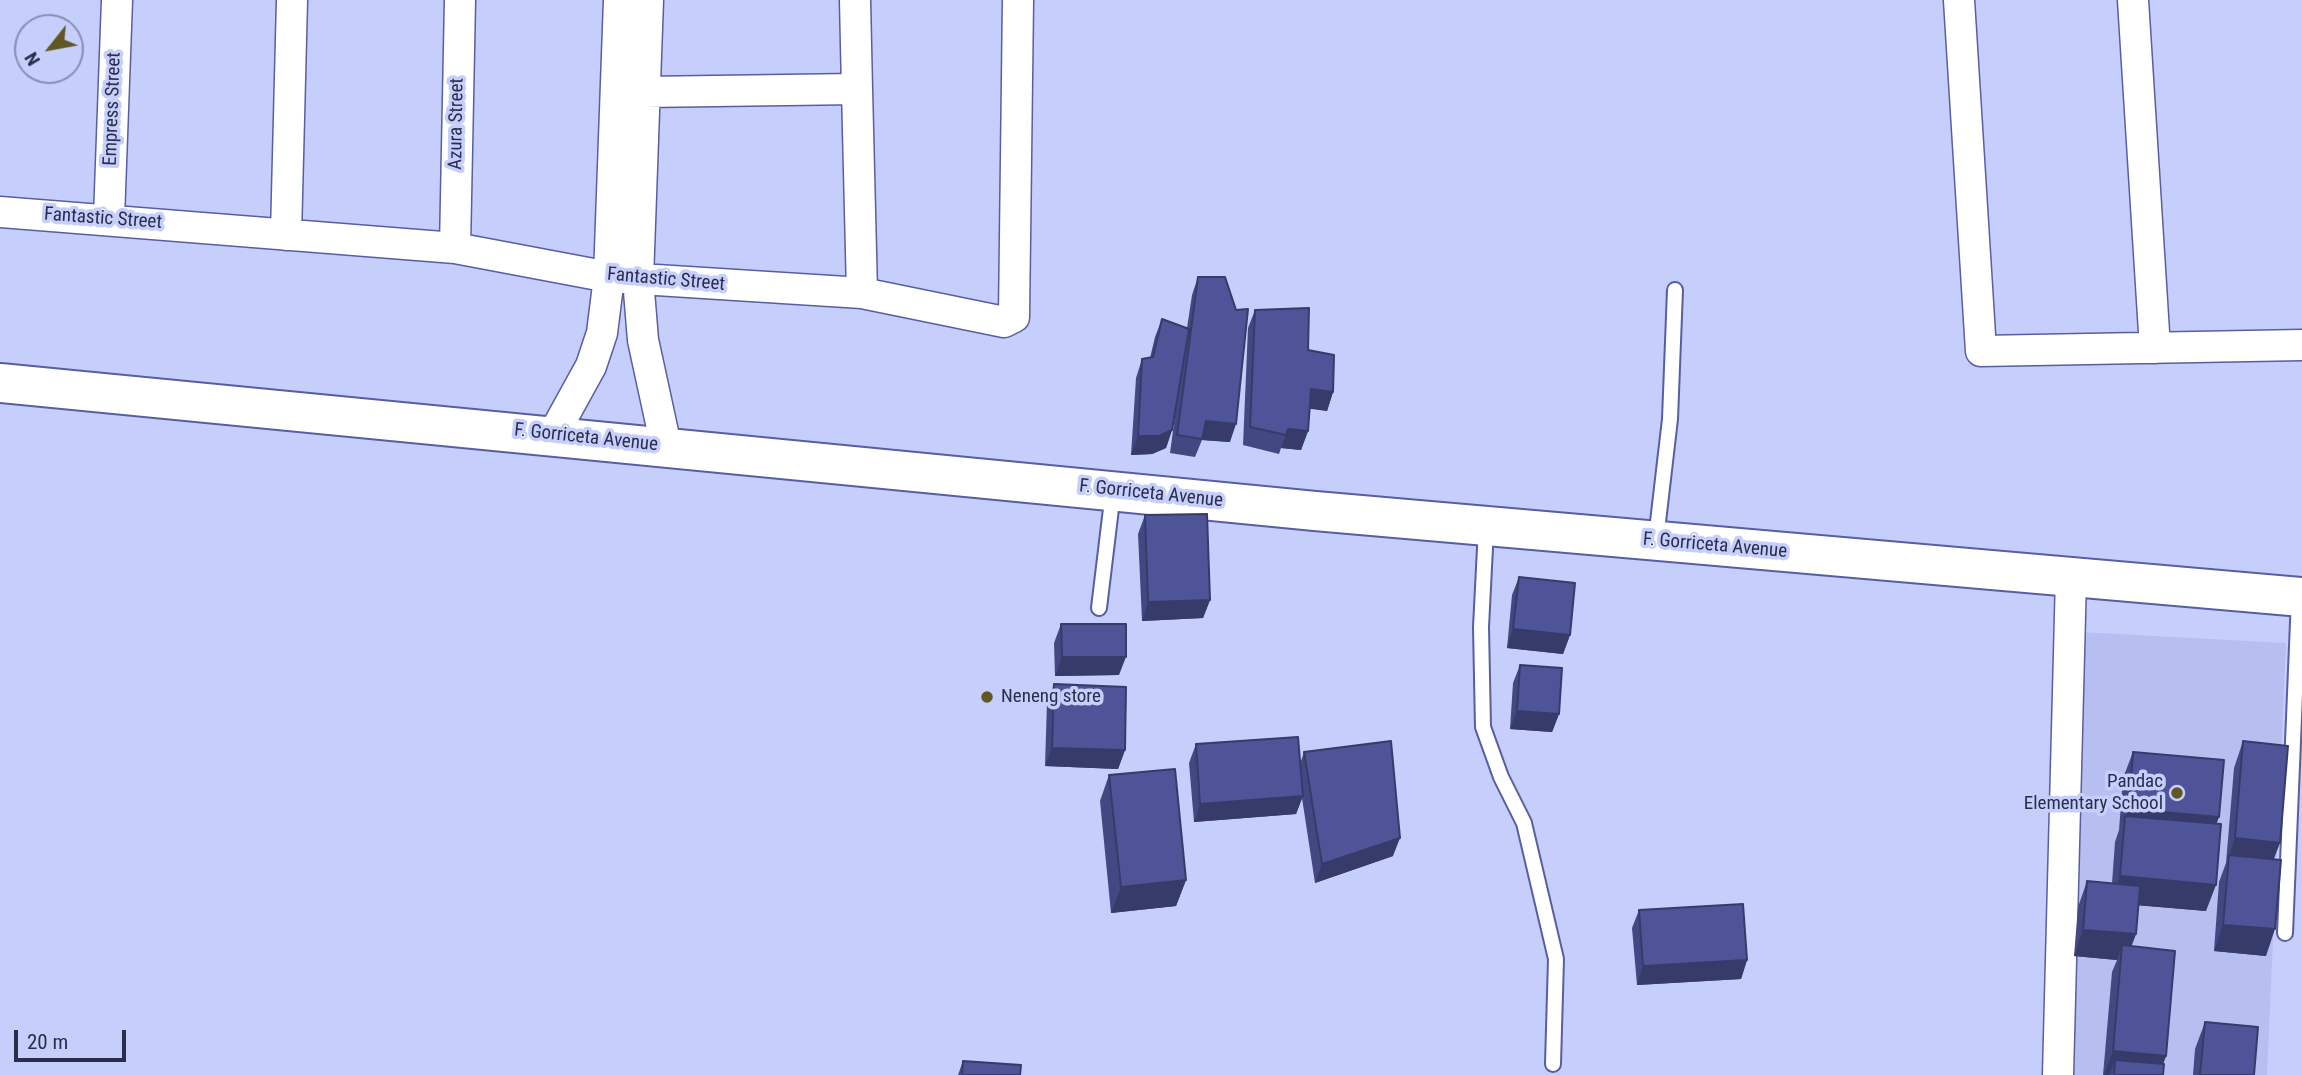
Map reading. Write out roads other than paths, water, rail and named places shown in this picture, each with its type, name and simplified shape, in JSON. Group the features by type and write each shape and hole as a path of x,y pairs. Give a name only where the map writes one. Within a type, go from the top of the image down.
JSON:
{"main road":[{"name":"F. Gorriceta Avenue","path":"0,383 1486,526 2300,597"}],"street":[{"name":"Empress Street","path":"109,218 117,0"},
{"path":"286,235 292,0"},
{"name":"Azura Street","path":"455,248 460,0"},
{"path":"620,0 624,278 643,340 666,446"},
{"path":"553,435 597,351 624,278 644,92 648,0"},
{"path":"855,0 862,293"},
{"name":"Fantastic Street","path":"0,212 109,218 455,248 624,278 862,293 1004,322 1014,317 1018,0"},
{"path":"1959,0 1981,351 2302,345"},
{"path":"2133,0 2155,348"},
{"path":"644,92 857,89"},
{"path":"2058,1075 2071,577"}],"lane":[{"path":"1656,541 1670,419 1675,290"},
{"path":"1099,608 1113,491"},
{"path":"1486,526 1481,627 1483,727 1501,777 1524,823 1556,959 1553,1064"},
{"path":"2285,933 2300,597"}],"place":[{"name":"Neneng store","path":"987,697"},
{"name":"Pandac Elementary School","path":"2177,793"}]}
